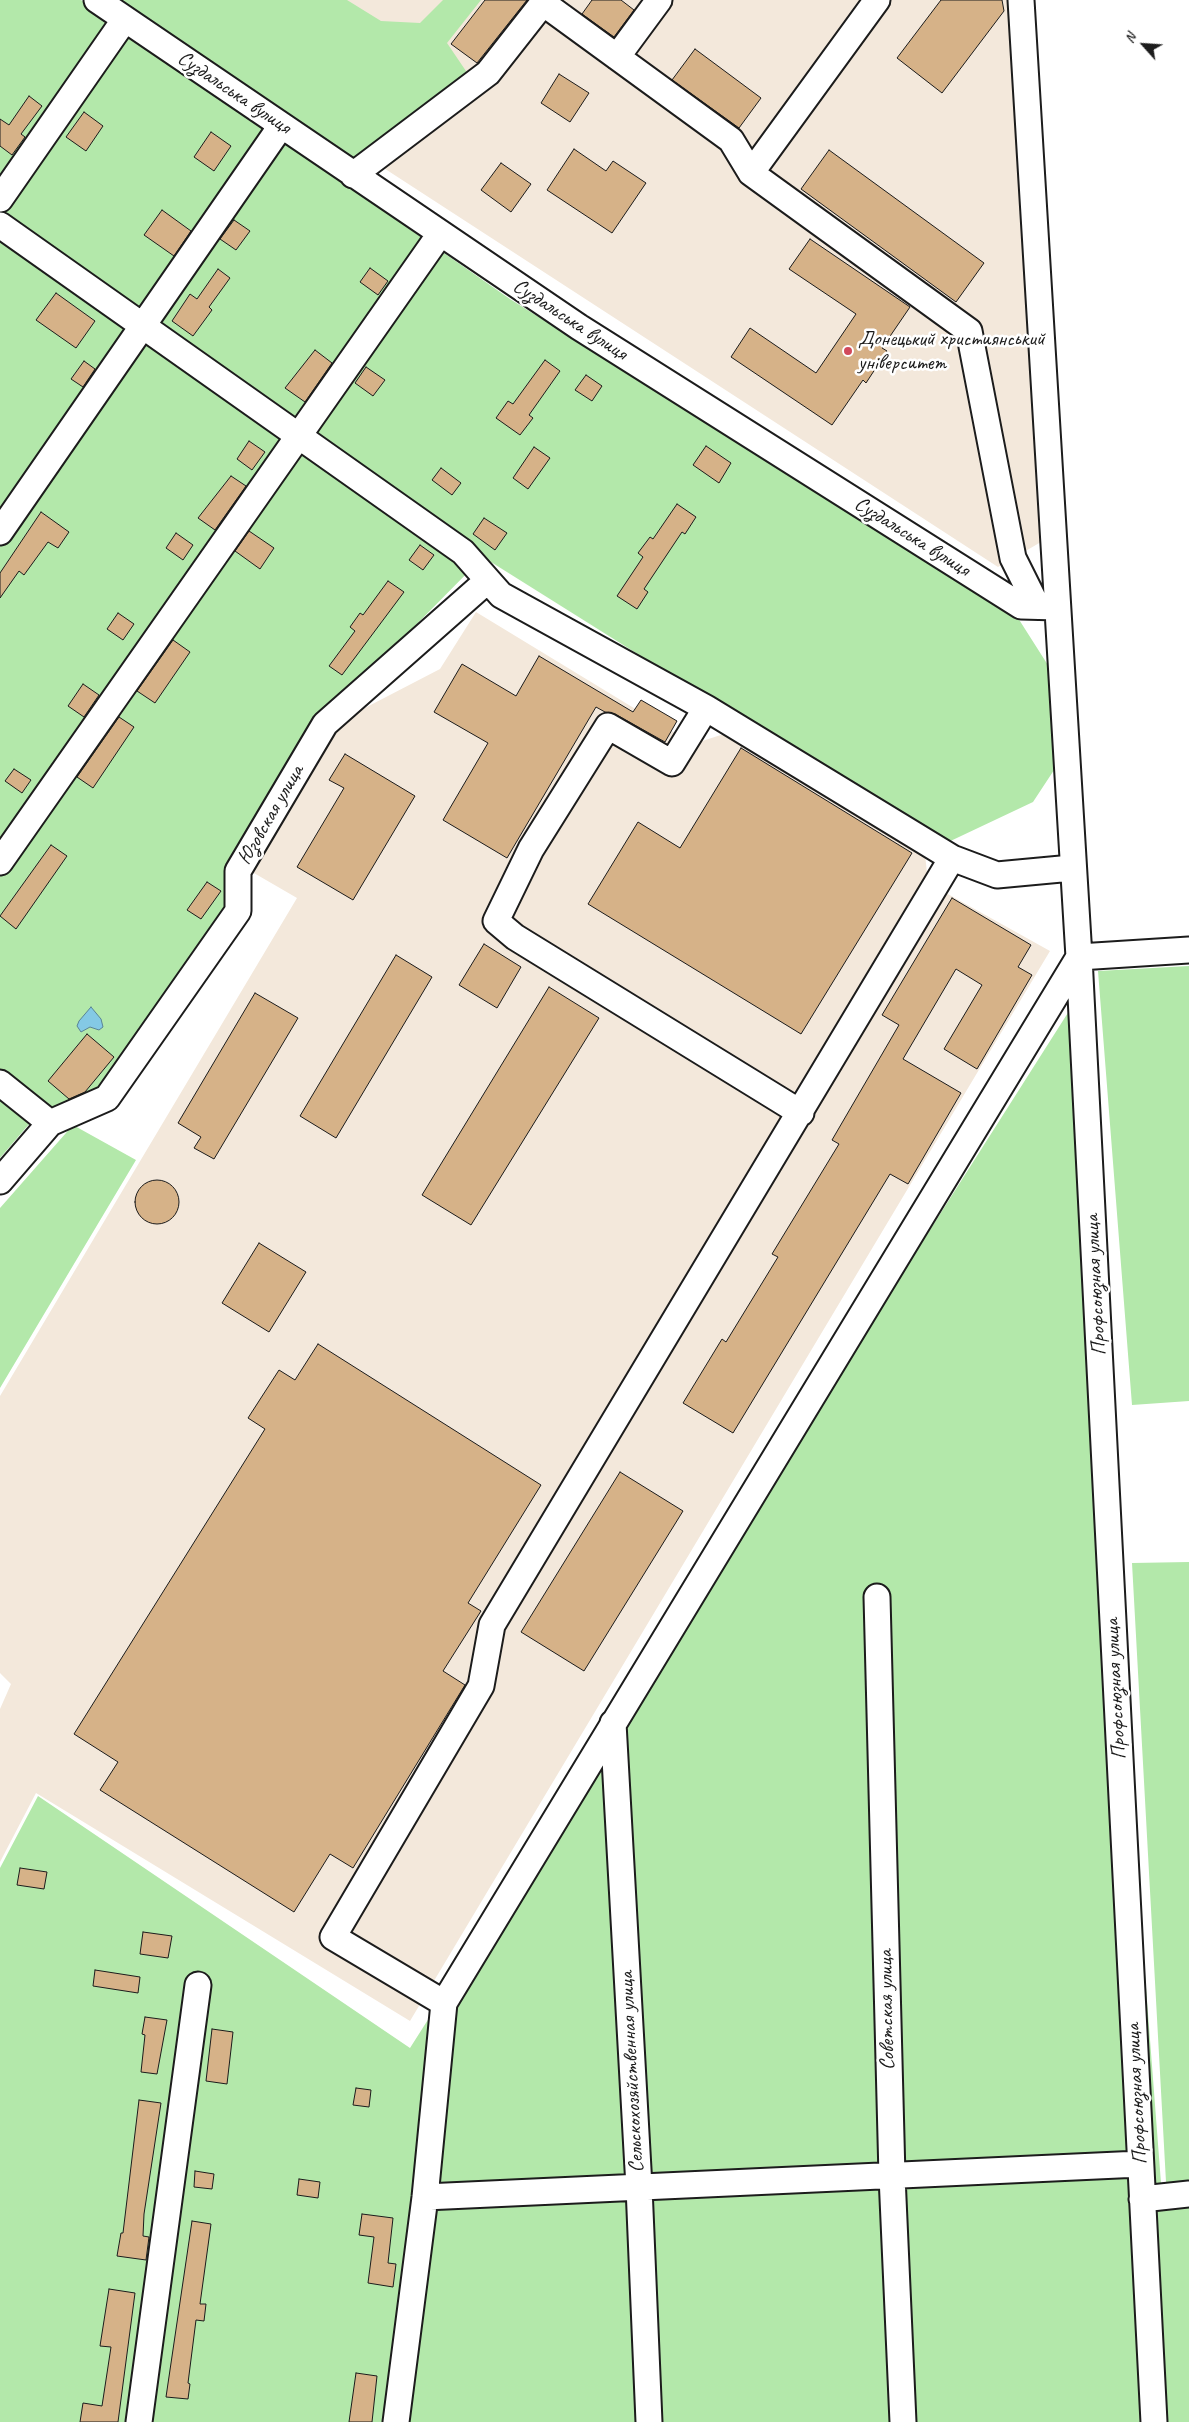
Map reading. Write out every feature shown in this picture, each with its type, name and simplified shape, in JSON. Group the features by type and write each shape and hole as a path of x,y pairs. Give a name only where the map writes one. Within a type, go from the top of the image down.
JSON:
{"street":[{"name":"Суздальська вулиця","path":"97,0 579,327 1021,606 1047,606"},
{"path":"617,57 659,0"},
{"path":"751,174 877,0"},
{"name":"Профсоюзная улица","path":"1021,0 1047,606 1079,956 1154,2422"},
{"path":"353,175 488,73 543,3 731,140 751,174 969,331 1013,558 1047,606"},
{"path":"0,199 125,19"},
{"path":"0,532 281,126"},
{"path":"0,225 463,552 501,595 706,708 952,858 997,875 1072,868"},
{"path":"0,862 440,234"},
{"name":"Юзовская улица","path":"0,1181 50,1123 107,1098 238,911 238,871 325,724 487,581"},
{"path":"706,708 672,763 608,726 531,848 496,920 515,937 800,1113"},
{"path":"444,2003 333,1937 481,1686 492,1625 952,858"},
{"path":"396,2422 425,2197 444,2003 1079,956 1189,950"},
{"path":"0,1083 50,1123"},
{"name":"Советская улица","path":"877,1597 892,2176 903,2422"},
{"name":"Сельскохозяйственная улица","path":"613,1723 639,2187 649,2422"},
{"path":"140,2422 198,1985"},
{"path":"425,2197 1140,2164"},
{"path":"1142,2199 1189,2194"}],"shaded area":[{"name":"Донецький християнський університет","path":"138,0 1009,0 1041,542 998,567 356,150"},
{"path":"476,612 693,744 730,732 925,854 928,883 1050,951 410,2021 36,1793 0,1862 0,1709 11,1684 0,1673 0,1396 297,898 247,869 334,724 440,669"}],"green space":[{"path":"0,0 81,0 510,299 1018,618 1053,673 1058,764 1033,802 942,845 483,557 320,722 233,909 99,1095 30,1123 0,1158"},
{"path":"121,0 347,0 381,21 420,23 443,0 481,0 447,43 468,74 352,159"},
{"path":"1189,966 1189,1401 1132,1405 1098,971"},
{"path":"1071,1008 1161,2183 1166,2182 1132,1563 1189,1562 1189,2422 0,2422 0,1868 38,1796 410,2048"},
{"path":"73,1125 136,1160 0,1388 0,1208"}],"water":[{"path":"91,1007 101,1019 103,1027 99,1030 90,1027 81,1032 77,1026 79,1021"}],"building":[{"path":"485,0 527,0 477,63 451,44"},
{"path":"592,0 621,0 634,10 614,37 582,14"},
{"path":"941,0 1002,0 1004,11 942,93 897,58"},
{"path":"695,49 761,98 739,128 672,80"},
{"path":"559,74 589,93 570,122 541,103"},
{"path":"29,96 42,106 21,134 25,137 12,155 0,146 0,119 9,125"},
{"path":"84,112 103,126 86,151 66,137"},
{"path":"211,132 231,146 214,171 194,157"},
{"path":"574,149 606,171 613,161 646,183 612,233 547,190"},
{"path":"829,150 984,263 956,302 801,189"},
{"path":"501,163 531,184 511,212 481,190"},
{"path":"162,210 191,231 174,256 144,235"},
{"path":"234,220 250,231 236,250 220,239"},
{"path":"810,239 910,307 882,348 887,351 866,383 863,380 832,425 731,357 750,328 816,373 856,314 789,269"},
{"path":"370,268 388,281 378,295 360,282"},
{"path":"218,269 230,278 209,307 212,310 193,336 172,321 190,294 197,299"},
{"path":"56,293 95,321 76,348 36,320"},
{"path":"315,350 332,363 305,402 285,388"},
{"path":"545,360 560,371 529,415 533,418 520,435 496,418 508,401 513,404"},
{"path":"84,361 95,369 83,387 71,379"},
{"path":"366,367 385,380 373,396 355,383"},
{"path":"586,375 602,386 592,401 575,390"},
{"path":"249,441 265,452 252,470 237,459"},
{"path":"706,446 731,463 719,483 693,465"},
{"path":"534,447 550,458 528,489 513,478"},
{"path":"441,468 461,483 452,495 432,480"},
{"path":"231,476 246,486 215,530 198,518"},
{"path":"677,504 696,517 685,534 682,532 644,589 648,592 637,609 617,596 643,557 638,553 650,537 653,539"},
{"path":"41,512 69,532 58,548 48,542 24,575 19,571 0,598 0,573"},
{"path":"484,518 507,533 495,550 473,534"},
{"path":"249,531 274,548 260,569 235,551"},
{"path":"176,533 193,545 183,560 166,548"},
{"path":"420,545 434,555 423,570 409,560"},
{"path":"388,581 404,592 342,675 329,666 355,631 350,627 360,613 363,615"},
{"path":"118,613 134,624 123,640 107,629"},
{"path":"173,640 190,652 155,703 137,691"},
{"path":"539,656 633,712 641,700 677,721 665,742 615,714 605,712 596,707 507,858 443,820 488,743 434,712 462,664 516,696"},
{"path":"83,684 99,695 84,717 68,706"},
{"path":"119,717 134,727 93,788 77,777"},
{"path":"741,748 912,853 801,1034 588,904 638,822 680,848"},
{"path":"345,754 415,796 353,900 297,867 344,788 329,780"},
{"path":"14,769 31,780 22,793 5,781"},
{"path":"51,845 67,856 16,929 0,916"},
{"path":"207,882 221,891 201,919 187,910"},
{"path":"952,898 1031,945 1018,967 1032,975 977,1069 944,1049 982,985 956,969 903,1059 961,1093 908,1184 890,1174 733,1433 683,1403 722,1339 726,1342 778,1257 772,1254 839,1144 832,1140 899,1025 882,1015"},
{"path":"484,944 521,967 497,1008 459,985"},
{"path":"396,955 432,977 336,1138 300,1116"},
{"path":"549,987 599,1018 471,1225 422,1195"},
{"path":"255,993 298,1018 214,1159 194,1148 201,1137 178,1123"},
{"path":"87,1034 114,1057 85,1092 69,1099 48,1081"},
{"path":"161,1180 173,1186 178,1193 178,1211 173,1218 166,1223 153,1224 145,1221 138,1214 135,1198 138,1190 145,1183"},
{"path":"259,1243 306,1272 269,1332 222,1303"},
{"path":"318,1344 541,1485 468,1603 481,1611 443,1671 465,1685 353,1868 330,1854 294,1912 100,1790 118,1762 74,1734 265,1429 248,1418 279,1370 295,1380"},
{"path":"620,1472 683,1511 584,1671 521,1632"},
{"path":"20,1868 47,1872 44,1889 17,1885"},
{"path":"143,1932 172,1936 168,1958 140,1954"},
{"path":"95,1970 140,1977 138,1993 93,1986"},
{"path":"145,2017 167,2020 157,2074 141,2072 145,2035 142,2034"},
{"path":"212,2029 233,2032 227,2084 206,2081"},
{"path":"356,2088 371,2090 369,2107 353,2105"},
{"path":"139,2100 161,2103 144,2214 143,2236 149,2237 146,2260 117,2256 121,2233 123,2233"},
{"path":"195,2171 214,2174 212,2189 194,2187"},
{"path":"299,2179 320,2182 318,2198 297,2195"},
{"path":"362,2214 393,2218 388,2263 396,2264 393,2287 368,2283 374,2237 359,2235"},
{"path":"192,2221 211,2224 200,2304 206,2304 204,2321 196,2320 188,2383 190,2384 188,2399 166,2397"},
{"path":"109,2289 135,2293 118,2422 80,2422 83,2403 102,2406 111,2347 100,2346"},
{"path":"356,2373 377,2376 372,2422 349,2422"}],"place":[{"name":"Донецький християнський університет","path":"848,351"}]}
